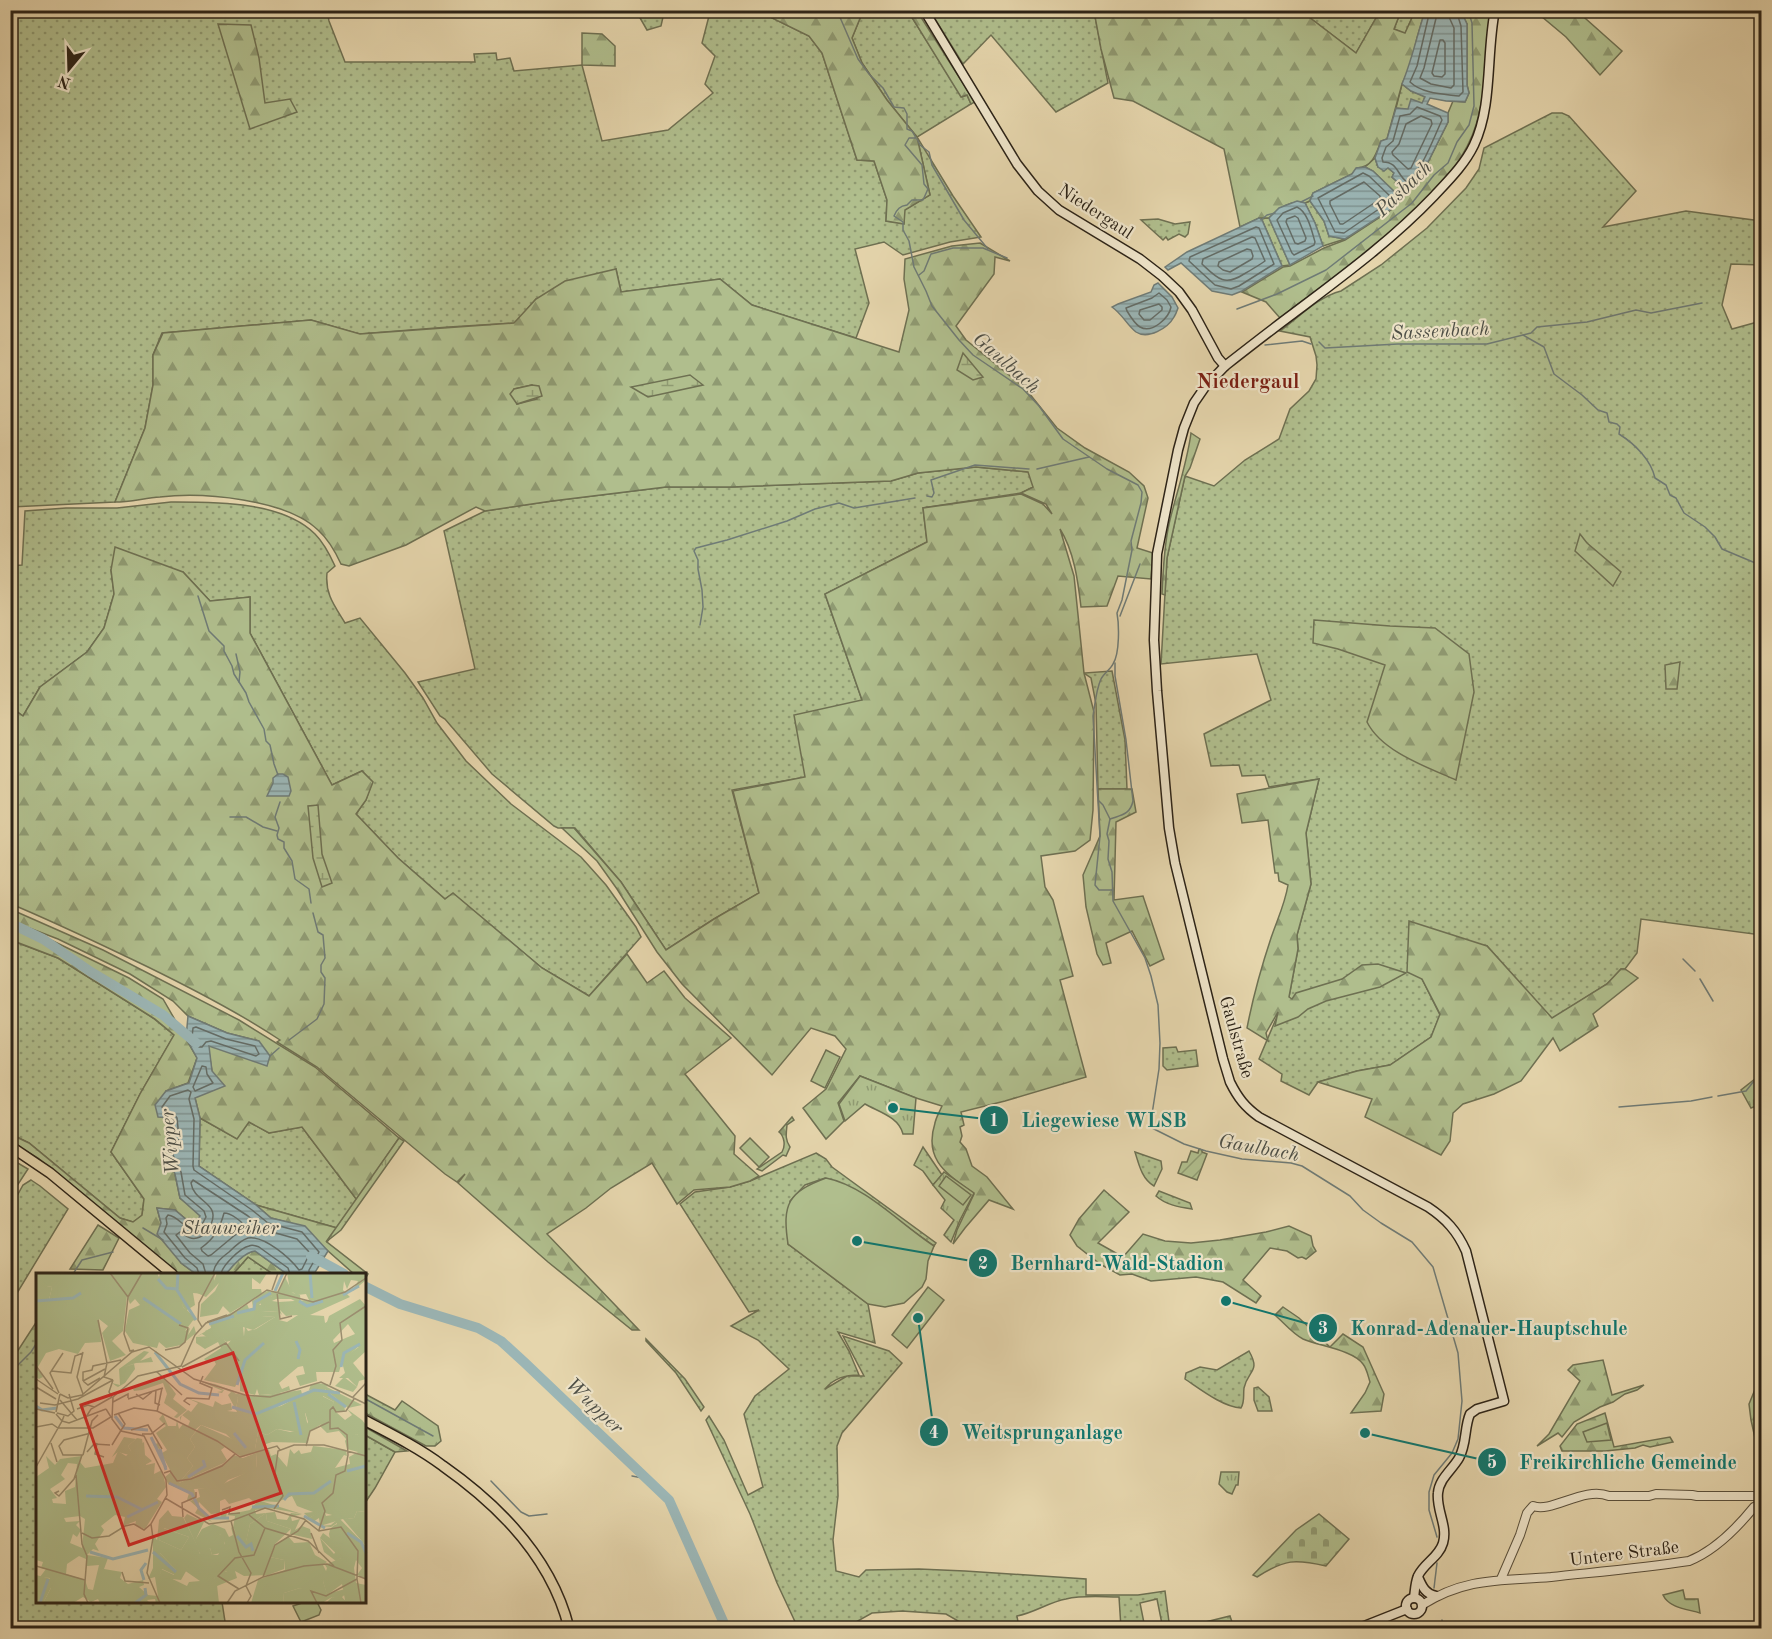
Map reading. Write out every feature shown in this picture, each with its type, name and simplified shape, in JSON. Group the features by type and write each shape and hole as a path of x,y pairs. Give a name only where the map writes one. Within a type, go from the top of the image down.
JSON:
{"main road":[{"name":"Niedergaul","path":"924,10 1017,164 1038,191 1059,210 1140,259 1162,276 1179,292 1225,366"},
{"name":"Gaulstraße","path":"1418,1576 1442,1546 1444,1530 1438,1510 1438,1490 1462,1451 1468,1418 1477,1409 1504,1401 1466,1251 1460,1236 1441,1216 1246,1109 1230,1082 1180,885 1169,828 1156,683 1157,554 1186,421 1205,387 1225,366 1372,253 1417,213 1454,175 1473,146 1480,126 1488,81 1490,34 1495,10"},
{"path":"10,1146 50,1173 170,1273"},
{"path":"366,1421 442,1464 495,1507 545,1569 554,1586 569,1629"},
{"path":"1418,1576 1422,1588 1436,1596"},
{"path":"1414,1598 1418,1576"},
{"path":"1407,1609 1410,1613 1415,1614 1420,1611 1422,1605 1414,1598"},
{"path":"1407,1609 1408,1601 1414,1598"},
{"path":"1359,1629 1407,1609"}],"street":[{"path":"1505,1577 1527,1513 1533,1506 1541,1508 1579,1496 1603,1494 1609,1496 1656,1494 1761,1496"},
{"name":"Untere Straße","path":"1422,1605 1436,1596 1464,1586 1505,1577 1549,1577 1689,1562 1718,1544 1758,1505 1751,1496"}],"green space":[{"path":"11,11 327,11 345,62 475,62 474,54 496,53 497,60 510,58 514,71 582,65 602,141 668,130 713,93 705,84 715,56 702,43 709,16 701,11 758,11 809,36 822,53 857,160 874,161 887,200 886,221 904,223 904,210 930,195 917,137 981,237 950,242 903,255 884,242 855,249 869,303 856,338 752,305 720,279 621,292 616,269 536,299 515,323 359,334 311,320 162,333 153,355 153,385 145,428 115,502 11,507"},
{"path":"636,11 684,11 663,17 661,26 647,30"},
{"path":"758,11 863,11 852,38 862,63 887,100 917,137 930,195 905,210 904,224 886,221 887,200 874,161 857,160 822,53 809,36"},
{"path":"863,11 908,11 962,97 967,95 971,104 917,137 887,100 862,63 852,38"},
{"path":"908,11 917,11 975,102 971,104 967,95 961,97"},
{"path":"930,11 1094,11 1108,83 1056,112 991,35 963,64"},
{"path":"1094,11 1301,11 1356,53 1380,11 1401,11 1394,29 1405,33 1415,11 1425,11 1387,139 1381,141 1370,163 1313,193 1310,201 1290,203 1269,218 1259,218 1240,227 1224,149 1133,101 1114,98"},
{"path":"1301,11 1380,11 1356,53"},
{"path":"1401,11 1415,11 1405,34 1394,29"},
{"path":"1462,11 1478,11 1491,17 1479,113 1463,153 1444,180 1420,207 1363,256 1280,318 1266,302 1242,292 1283,267 1290,266 1345,240 1394,208 1420,178 1448,122 1448,113 1453,101 1465,102 1469,93 1467,24"},
{"path":"1535,11 1577,11 1622,51 1600,75 1566,37"},
{"path":"218,24 251,25 259,58 265,103 290,99 297,112 250,129"},
{"path":"582,33 602,34 615,46 615,66 582,65"},
{"path":"1402,84 1411,91 1425,96 1423,103 1408,110 1396,108"},
{"path":"1552,113 1569,116 1636,191 1603,227 1686,211 1761,221 1761,265 1731,264 1722,305 1732,329 1761,321 1761,935 1641,919 1637,953 1625,969 1621,969 1607,984 1552,1019 1487,946 1422,979 1440,1015 1431,1037 1390,1065 1318,1082 1309,1095 1281,1081 1282,1074 1259,1059 1281,1007 1289,997 1298,949 1297,935 1311,884 1306,833 1319,779 1269,787 1265,775 1242,776 1239,765 1211,766 1204,734 1271,700 1257,654 1161,664 1167,558 1185,476 1214,486 1245,460 1279,439 1290,409 1309,391 1316,379 1317,365 1310,337 1280,331 1317,303 1341,291 1381,265 1427,228 1466,188 1479,169 1484,148"},
{"path":"1375,158 1378,167 1388,168 1394,173 1392,177 1409,190 1401,198 1373,171 1365,167"},
{"path":"1310,201 1324,221 1329,236 1345,239 1323,246 1305,203"},
{"path":"1259,218 1269,218 1290,265 1282,266 1262,220"},
{"path":"1158,219 1175,224 1190,222 1188,234 1185,237 1179,234 1168,240 1166,237 1163,240 1141,220"},
{"path":"980,243 1010,261 995,257 994,274 956,326 966,340 1025,388 1057,428 1085,448 1129,472 1144,486 1148,498 1137,548 1153,553 1151,579 1118,576 1107,606 1081,607 1072,556 1060,529 1074,576 1084,673 1094,712 1093,810 1090,840 1075,851 1041,856 1045,887 1053,900 1073,976 1060,980 1086,1077 961,1112 964,1125 960,1127 962,1136 960,1142 966,1149 972,1166 987,1177 1013,1209 989,1200 953,1244 974,1194 947,1173 935,1157 932,1136 942,1106 860,1076 838,1103 844,1121 826,1139 803,1108 826,1089 846,1049 835,1036 811,1028 772,1075 682,984 657,952 597,861 562,828 574,828 621,882 666,950 759,893 733,791 805,777 794,715 862,700 825,594 927,542 923,508 1021,494 1043,504 1052,514 1046,504 1021,493 1033,487 1028,472 976,467 918,473 891,481 666,487 485,511 476,507 406,545 349,566 341,564 325,537 304,519 265,505 243,500 198,496 115,502 145,428 153,385 153,355 163,333 311,320 360,334 514,323 536,299 565,281 616,269 621,292 720,279 752,305 899,352 909,310 904,279 905,259 952,246","holes":["532,385 537,399 517,404 514,389"]},
{"path":"963,353 983,377 973,380 957,370"},
{"path":"690,375 703,385 648,397 631,387"},
{"path":"532,385 539,386 542,396 517,404 510,394 514,389"},
{"path":"1191,433 1200,439 1185,476 1167,558 1165,595 1162,594 1167,533"},
{"path":"976,467 1029,472 1034,487 1021,493 923,508 927,542 825,594 862,700 806,777 732,790 759,893 666,950 621,882 575,828 554,826 492,774 440,716 418,682 475,669 444,531 485,511 666,487 891,481 918,473"},
{"path":"171,502 227,503 267,509 301,523 315,534 335,566 327,573 327,587 345,623 360,618 405,673 437,723 466,761 511,804 581,857 606,885 636,927 641,937 589,996 542,968 453,894 445,899 398,858 356,814 366,800 372,782 362,771 332,785 250,633 250,597 210,601 183,572 111,570 114,594 104,628 87,652 40,687 23,716 11,707 11,566 22,565 25,511 117,508"},
{"path":"1580,534 1587,543 1621,572 1613,586 1575,551"},
{"path":"115,547 183,572 210,601 250,597 250,633 332,785 362,771 373,782 366,800 356,814 398,858 445,899 453,893 542,968 589,996 627,954 647,983 664,971 685,998 731,1038 685,1074 735,1136 734,1154 759,1176 730,1187 694,1190 677,1204 652,1163 611,1188 547,1234 639,1330 632,1330 548,1262 458,1183 465,1174 457,1182 445,1174 317,1067 277,1042 280,1040 232,1010 182,984 80,934 11,904 10,707 23,716 40,687 87,652 104,628 114,594 111,570"},
{"path":"1314,620 1435,628 1469,654 1474,692 1456,780 1406,757 1374,733 1367,722 1385,665 1313,643"},
{"path":"1680,662 1677,689 1666,689 1665,665"},
{"path":"1112,671 1125,740 1127,789 1098,789 1096,704 1091,678 1084,673"},
{"path":"1319,779 1306,833 1311,884 1297,935 1298,949 1289,997 1292,999 1296,993 1342,979 1362,965 1378,964 1406,973 1380,987 1326,1001 1308,1009 1298,1017 1275,1026 1278,1012 1266,1033 1268,1041 1247,1028 1261,971 1288,885 1279,881 1278,873 1275,873 1268,820 1242,823 1237,794"},
{"path":"1098,789 1132,789 1136,812 1116,822 1114,900 1143,896 1164,959 1150,966 1132,931 1106,943 1111,963 1103,965 1097,954 1086,907 1083,875 1100,836"},
{"path":"318,805 322,854 332,883 322,887 313,858 308,806"},
{"path":"10,909 103,950 239,1020 315,1067 399,1138 357,1200 302,1127 269,1133 249,1122 237,1139 200,1118 195,1098 212,1071 208,1046 259,1041 227,1033 188,1016 173,1001 130,974 58,939 11,921"},
{"path":"1409,921 1487,946 1552,1018 1607,984 1621,969 1625,969 1638,978 1593,1014 1598,1026 1560,1051 1553,1038 1521,1081 1494,1094 1463,1104 1453,1113 1450,1141 1441,1155 1365,1117 1372,1099 1318,1082 1390,1065 1431,1037 1440,1014 1422,979 1407,972"},
{"path":"11,925 53,941 129,978 163,999 197,1058 188,1083 166,1091 173,1137 167,1155 175,1174 180,1198 201,1215 194,1226 175,1210 157,1208 161,1223 181,1263 195,1273 178,1273 38,1158 11,1142 10,1134 29,1143 120,1218 133,1222 142,1215 144,1199 111,1152 140,1094 174,1035 155,1019 58,958 11,940"},
{"path":"10,940 58,958 153,1018 174,1035 140,1094 111,1152 144,1199 142,1216 133,1222 120,1218 29,1143 11,1134"},
{"path":"1176,1047 1178,1052 1196,1050 1198,1066 1167,1070 1163,1066 1163,1048"},
{"path":"826,1050 840,1057 825,1088 811,1081"},
{"path":"860,1076 916,1098 913,1134 903,1134 893,1119 865,1104 845,1121 839,1104"},
{"path":"1761,1078 1761,1104 1751,1108 1741,1090 1755,1079"},
{"path":"792,1117 794,1120 787,1125 786,1134 790,1147 786,1156 783,1155 762,1171 757,1169 782,1152 784,1141 779,1132"},
{"path":"200,1118 236,1138 249,1122 269,1133 302,1127 357,1200 337,1228 256,1205 199,1166"},
{"path":"399,1138 404,1141 341,1230 326,1242"},
{"path":"750,1138 769,1157 759,1167 740,1148"},
{"path":"923,1147 942,1175 933,1185 923,1171 914,1165"},
{"path":"1199,1149 1207,1154 1197,1180 1178,1173 1182,1162 1187,1162 1191,1151 1198,1153"},
{"path":"1135,1152 1161,1161 1162,1169 1154,1186 1144,1176"},
{"path":"816,1153 936,1243 934,1246 867,1198 825,1178 805,1185 790,1201 788,1244 868,1304 875,1343 838,1332 859,1375 847,1376 864,1376 843,1336 889,1351 902,1363 842,1433 837,1446 838,1496 833,1540 836,1571 859,1577 866,1570 919,1569 1086,1579 1086,1595 1138,1595 1165,1591 1169,1622 1162,1624 1157,1599 1140,1603 1145,1628 1121,1628 1119,1597 1092,1597 1060,1600 1017,1616 1019,1628 965,1625 946,1614 902,1611 872,1613 854,1623 850,1628 798,1628 777,1583 750,1514 706,1420 709,1416 724,1440 748,1495 763,1487 744,1414 755,1396 789,1369 758,1340 731,1326 759,1310 749,1312 680,1204 695,1192 730,1187 750,1181","holes":["847,1376 825,1389 836,1380"]},
{"path":"11,1159 28,1169 11,1195"},
{"path":"944,1172 974,1193 951,1242 944,1235 954,1220 941,1208 945,1200 933,1185"},
{"path":"946,1176 971,1195 963,1205 939,1186"},
{"path":"826,1178 841,1182 869,1197 934,1246 922,1287 904,1303 885,1307 868,1304 788,1244 786,1219 790,1201 803,1189"},
{"path":"31,1180 68,1209 11,1303 11,1207 23,1185"},
{"path":"1104,1190 1129,1212 1098,1243 1123,1257 1143,1234 1165,1241 1191,1243 1220,1240 1289,1226 1311,1236 1316,1251 1306,1259 1298,1258 1287,1251 1270,1248 1243,1280 1261,1296 1256,1303 1223,1282 1196,1277 1151,1281 1132,1274 1120,1275 1100,1264 1077,1246 1070,1235 1079,1219"},
{"path":"1159,1191 1190,1203 1192,1209 1164,1202 1156,1196"},
{"path":"256,1205 337,1228 327,1242 368,1274 366,1277 366,1273 353,1273 319,1243 305,1227 271,1218"},
{"path":"98,1225 119,1238 103,1270 70,1269"},
{"path":"255,1251 286,1273 272,1273 248,1257 234,1273 227,1273 235,1263"},
{"path":"248,1257 272,1273 234,1273"},
{"path":"928,1287 944,1300 907,1348 892,1335"},
{"path":"1283,1307 1299,1318 1330,1347 1343,1334 1363,1347 1384,1394 1381,1411 1351,1413 1370,1382 1364,1366 1352,1355 1303,1339 1296,1334 1275,1315"},
{"path":"36,1323 36,1603 222,1603 226,1628 11,1628 10,1339 17,1352"},
{"path":"646,1339 685,1379 704,1407 701,1411 676,1373"},
{"path":"1249,1351 1254,1367 1244,1388 1241,1408 1219,1401 1185,1379 1186,1373 1200,1367 1217,1370"},
{"path":"1603,1360 1612,1395 1644,1385 1574,1422 1562,1437 1558,1433 1537,1446 1549,1434 1580,1381 1568,1370 1573,1365"},
{"path":"1258,1387 1269,1397 1272,1411 1258,1411 1254,1400 1254,1388"},
{"path":"1756,1387 1762,1389 1762,1455 1759,1456 1749,1404"},
{"path":"366,1395 395,1410 402,1401 438,1426 441,1441 435,1446 426,1446 366,1414"},
{"path":"1605,1413 1614,1447 1670,1437 1673,1442 1650,1447 1643,1445 1605,1451 1562,1451 1560,1446 1577,1424"},
{"path":"1607,1423 1611,1440 1587,1442 1583,1432"},
{"path":"366,1428 407,1451 395,1452 366,1436"},
{"path":"366,1436 395,1452 366,1502"},
{"path":"1221,1472 1239,1472 1238,1485 1232,1494 1219,1484"},
{"path":"1319,1514 1349,1539 1326,1566 1290,1562 1257,1577 1253,1575 1296,1530"},
{"path":"1683,1590 1685,1599 1698,1599 1700,1613 1669,1603 1663,1595"},
{"path":"302,1603 318,1603 321,1610 319,1615 301,1622 293,1606"},
{"path":"1230,1616 1234,1628 1181,1628"}],"water":[{"path":"1425,11 1462,11 1467,24 1469,93 1465,102 1430,98 1427,104 1448,113 1448,122 1420,178 1409,190 1392,177 1394,173 1388,168 1384,171 1378,167 1375,158 1381,141 1387,139 1396,108 1408,109 1411,99 1422,103 1425,97 1402,84"},
{"path":"1365,167 1373,171 1401,198 1393,208 1345,239 1329,236 1324,221 1310,201 1313,193 1352,174 1356,168"},
{"path":"1297,201 1305,203 1323,246 1290,265 1269,218 1279,208"},
{"path":"1259,218 1262,220 1282,266 1242,291 1232,295 1212,291 1181,263 1168,270 1165,267 1187,252"},
{"path":"1158,283 1172,297 1178,309 1163,329 1152,334 1141,334 1136,332 1112,307 1151,292 1154,285"},
{"path":"278,774 288,777 291,791 289,796 267,796 273,778"},
{"name":"Stauweiher","path":"188,1016 227,1033 259,1041 270,1056 267,1066 209,1046 212,1071 225,1086 195,1098 200,1118 199,1166 271,1218 305,1226 328,1251 315,1273 286,1273 255,1251 235,1263 227,1273 195,1273 181,1263 157,1234 161,1223 157,1208 175,1210 194,1226 200,1216 180,1198 175,1174 167,1155 173,1137 171,1118 158,1117 155,1105 166,1091 189,1083 197,1058 186,1038"}],"waterway":[{"name":"Gaulbach","path":"840,10 839,15 858,59 883,88 894,107 904,108 907,114 907,129 912,131 916,138 909,138 905,145 922,165 924,184 928,189 923,200 912,200 899,208 894,216 903,222 903,230 909,241 914,267 932,306 973,355 1023,389 1039,406 1063,439 1107,469 1138,485 1142,492 1131,541 1132,550 1122,600 1117,613 1117,653 1113,664 1099,683 1093,716 1100,836 1095,885 1099,890 1113,890"},
{"name":"Pasbach","path":"1237,309 1277,294 1326,270 1412,203 1434,175 1448,163 1457,142 1469,125 1474,106 1472,23 1468,10"},
{"path":"917,139 920,145 929,152 932,165 964,220 988,249"},
{"path":"1301,202 1313,196"},
{"path":"1261,220 1275,213"},
{"path":"919,275 924,271 931,254 953,248 983,248 1007,258"},
{"name":"Sassenbach","path":"1319,342 1325,348 1398,344 1487,344 1531,333 1537,327 1587,322 1636,310 1651,313 1702,303"},
{"path":"1523,335 1544,347 1554,374 1598,410 1607,413 1609,422 1620,427 1619,434 1642,453 1655,478 1666,485 1670,495 1676,498 1684,513 1705,527 1722,549 1762,568"},
{"name":"Sassenbach","path":"1265,345 1302,341 1311,344"},
{"path":"1037,469 1089,457"},
{"path":"927,496 932,497 934,493 931,480 975,465 1029,469"},
{"path":"700,625 703,607 698,560 694,551 696,548 839,503 854,508 915,498"},
{"name":"Pasbach","path":"1120,616 1140,564"},
{"path":"198,596 209,631 224,646 234,674 264,729 278,775"},
{"path":"236,654 240,672 239,682"},
{"name":"Gaulbach","path":"1115,663 1133,801 1127,812 1110,819 1107,834 1108,859 1112,872 1113,901 1145,958 1158,1005 1159,1069 1150,1127 1184,1144 1206,1151 1242,1159 1302,1166 1350,1196 1363,1210 1412,1242 1433,1267 1458,1353 1462,1401 1458,1439 1452,1453 1434,1475 1429,1492 1429,1510 1437,1537"},
{"path":"1099,801 1110,819"},
{"path":"280,802 275,817 279,828 278,839 284,842 284,848 292,861 295,879 309,889 311,903"},
{"path":"230,817 246,817 263,827 277,831"},
{"path":"289,1040 317,1019 324,1004 325,978 321,972 321,965 325,958 323,935 318,932 313,913"},
{"name":"Wipper","path":"10,923 43,939 91,972 163,1015 196,1043"},
{"path":"1683,959 1695,971"},
{"path":"1700,979 1713,1001"},
{"path":"270,1056 279,1048"},
{"path":"1718,1096 1746,1091 1754,1081 1759,1079"},
{"path":"1619,1107 1712,1097"},
{"path":"143,1228 163,1240"},
{"path":"74,1273 82,1260 113,1252"},
{"name":"Wipper","path":"311,1256 342,1273"},
{"name":"Wupper","path":"366,1287 400,1304 478,1328 501,1341 524,1362 669,1500 726,1628"},
{"path":"10,1373 36,1344"},
{"path":"366,1399 433,1436"},
{"name":"Wupper","path":"632,1476 648,1479"},
{"path":"491,1481 521,1512 529,1516 547,1514"},
{"name":"Gaulbach","path":"1434,1588 1437,1563"},
{"name":"Gaulbach","path":"1442,1620 1443,1628"}],"place":[{"name":"Liegewiese WLSB","path":"893,1108"},
{"name":"Bernhard-Wald-Stadion","path":"857,1241"},
{"name":"Konrad-Adenauer-Hauptschule","path":"1226,1301"},
{"name":"Weitsprunganlage","path":"918,1318"},
{"name":"Freikirchliche Gemeinde","path":"1365,1433"}],"district":[{"name":"Niedergaul","path":"1248,381"}]}
